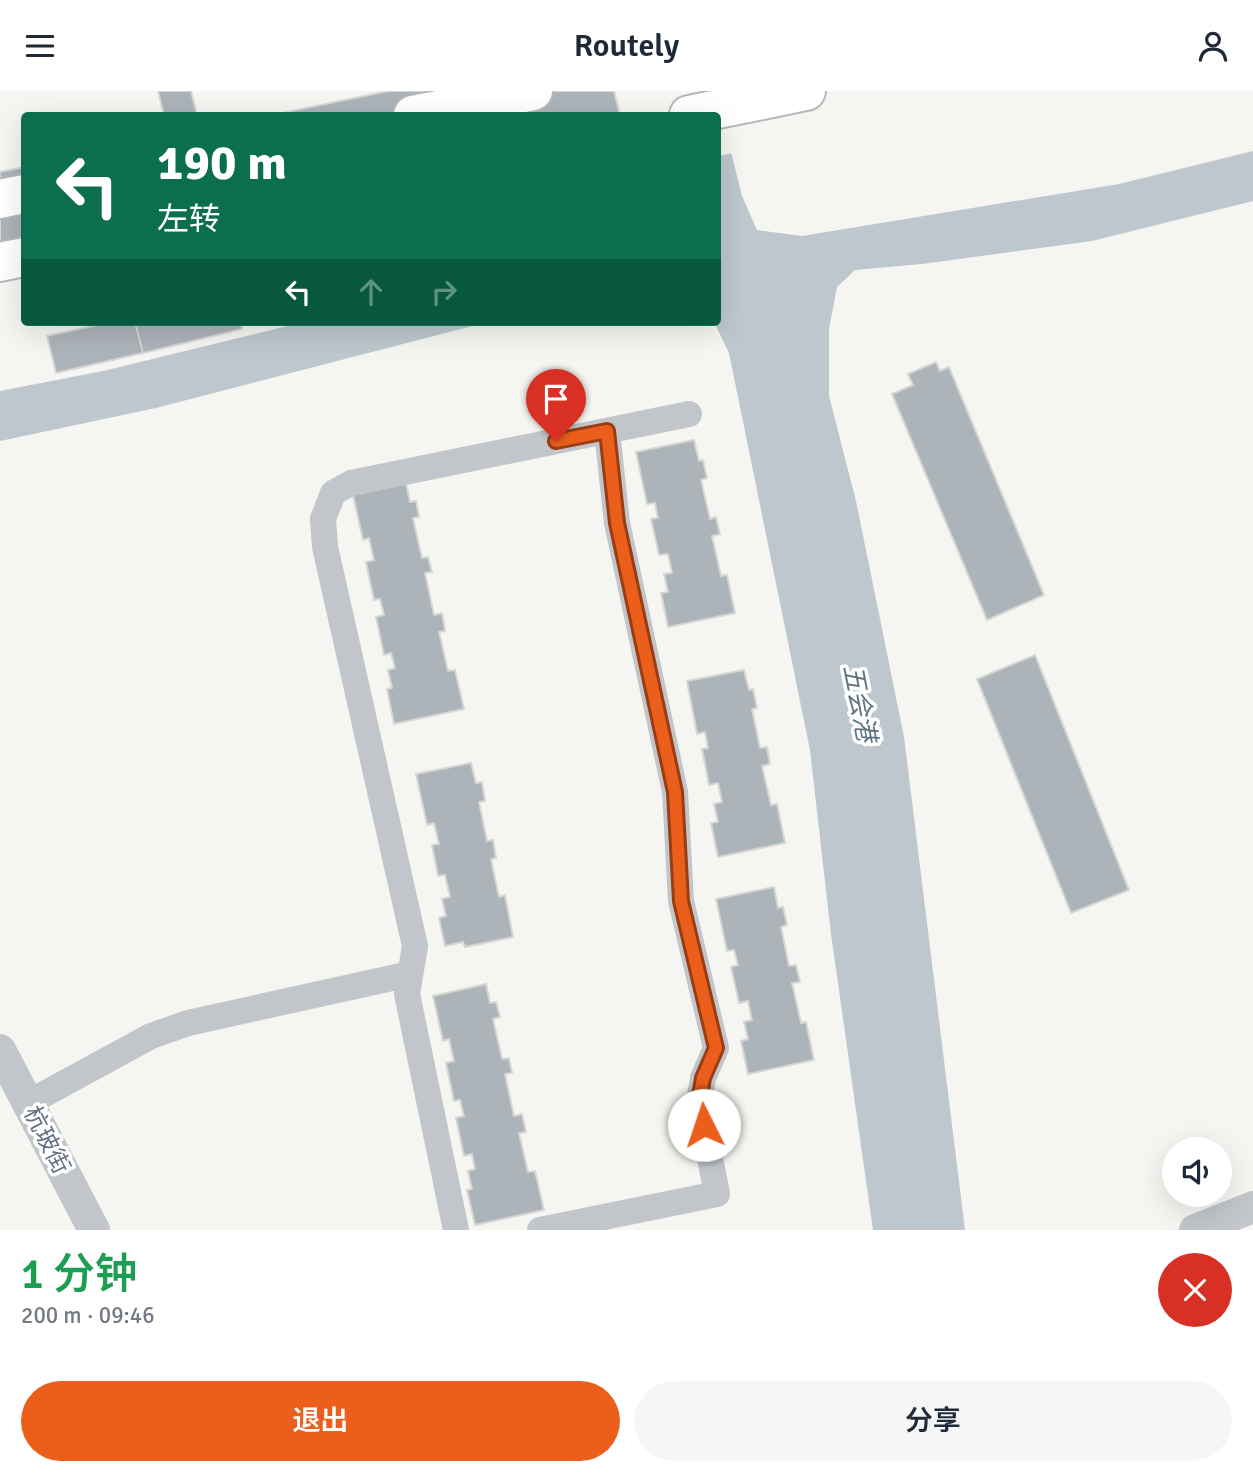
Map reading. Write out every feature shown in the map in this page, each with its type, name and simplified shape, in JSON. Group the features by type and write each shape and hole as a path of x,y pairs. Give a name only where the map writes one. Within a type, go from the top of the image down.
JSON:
{"main road":[{"path":"428,112 533,91"},
{"path":"706,112 806,91"},
{"path":"0,199 21,195"},
{"path":"0,262 21,258"}],"street":[{"path":"456,1230 407,994 415,946 325,547 323,519 333,492 351,483 689,414"},
{"path":"540,1230 611,1224 717,1194 699,1102 703,1078 716,1048 681,901 675,792 617,523 607,431"},
{"path":"28,1103 151,1036 188,1023 410,974"},
{"name":"杭玻街","path":"0,1050 94,1230"},
{"path":"1195,1230 1253,1207"}],"water":[{"name":"五会港","path":"716,91 742,196 757,230 802,236 1119,184 1253,151 1253,201 1092,241 922,264 855,270 837,287 829,329 829,396 856,501 904,737 965,1230 873,1230 831,934 810,750 729,353 716,326 721,326 721,112 716,112"},
{"path":"288,326 473,326 156,408 0,441 0,391 103,371"}],"pier":[{"path":"653,91 720,91 735,153 721,155 721,112 657,112"}],"building":[{"path":"158,91 191,91 196,112 163,112"},
{"path":"388,91 614,91 619,112 287,112"},
{"path":"21,168 21,254 0,258 0,172"},
{"path":"93,326 136,326 143,353 56,373 47,336"},
{"path":"136,326 242,326 242,329 143,353"},
{"path":"936,362 940,371 949,367 1044,595 987,620 892,394 913,385 908,374"},
{"path":"694,440 707,478 701,480 710,519 716,517 720,534 712,536 721,576 727,575 735,613 668,627 661,593 668,592 664,574 672,573 668,554 659,555 651,519 658,518 655,503 647,504 636,452"},
{"path":"406,483 410,502 416,501 419,517 413,518 422,558 428,557 432,572 425,573 434,615 442,613 445,631 439,632 448,671 455,670 464,709 394,724 387,689 392,688 388,670 395,668 391,653 384,655 376,617 384,615 380,599 374,600 366,562 374,560 369,538 363,540 353,495"},
{"path":"1035,655 1129,890 1071,913 977,679"},
{"path":"744,670 749,690 753,689 757,708 752,709 760,748 767,747 770,764 762,766 771,805 777,804 785,843 718,857 711,823 718,822 714,804 722,802 718,783 709,785 702,749 708,748 705,732 697,734 687,681"},
{"path":"471,763 476,783 482,782 485,801 479,802 487,841 493,840 496,858 491,859 499,897 505,895 513,937 465,947 463,942 445,946 439,918 446,916 442,899 450,897 445,875 438,876 432,845 439,844 434,823 427,825 416,774"},
{"path":"774,887 778,908 783,907 787,925 781,927 789,966 796,965 800,982 792,983 801,1023 806,1022 814,1060 748,1074 741,1041 748,1039 744,1022 752,1020 748,1001 739,1003 731,967 738,965 734,950 727,951 716,899"},
{"path":"486,984 490,1003 496,1002 500,1017 493,1019 502,1059 509,1058 512,1073 505,1074 514,1116 522,1114 526,1132 519,1133 528,1172 535,1171 544,1210 475,1225 467,1190 472,1189 468,1171 475,1169 472,1154 464,1156 456,1118 464,1116 460,1100 454,1101 446,1063 454,1061 449,1039 443,1041 433,996"}],"route":[{"path":"556,441 607,431 617,523 675,792 681,901 716,1048 703,1078 699,1102 704,1125"}]}
